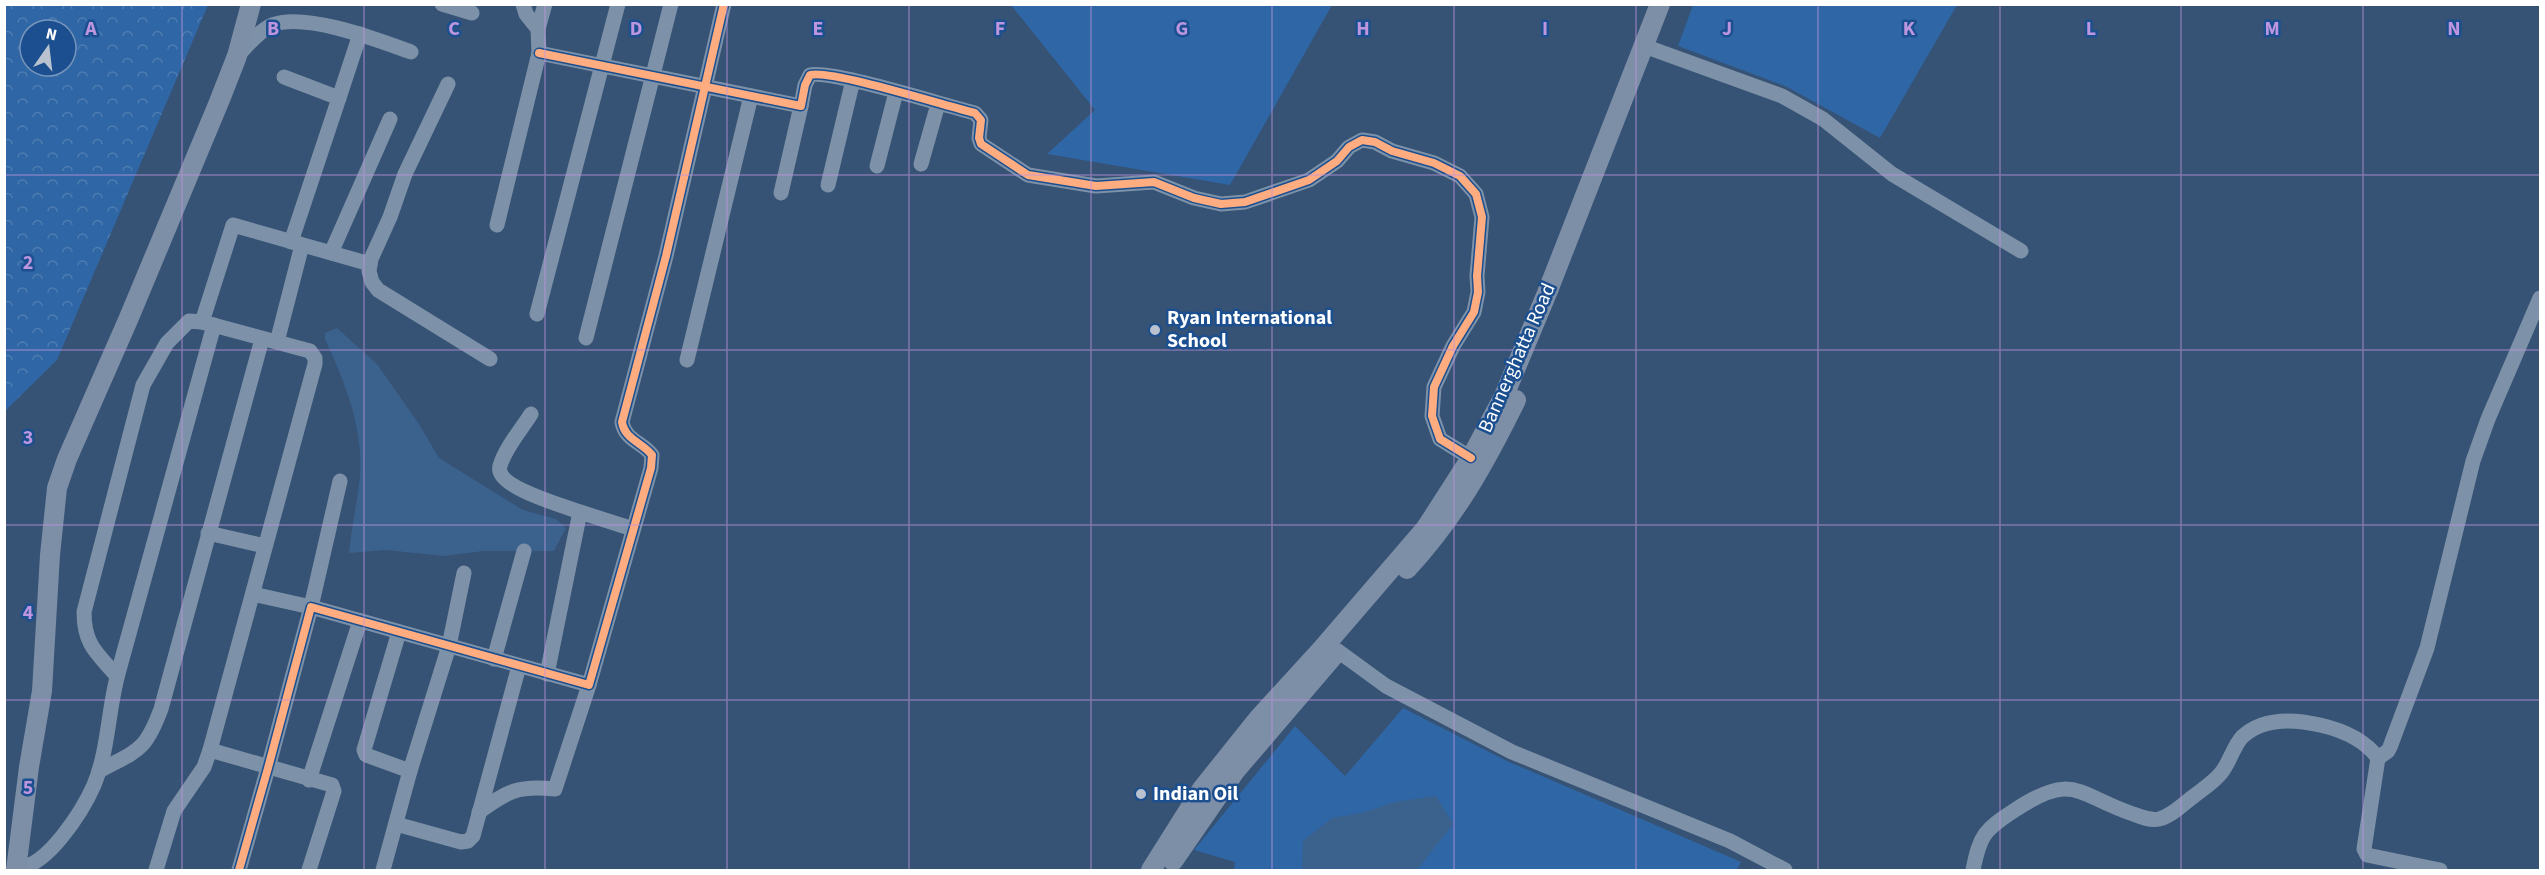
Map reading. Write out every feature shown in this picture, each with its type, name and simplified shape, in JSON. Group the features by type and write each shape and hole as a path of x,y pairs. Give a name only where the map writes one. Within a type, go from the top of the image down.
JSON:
{"main road":[{"path":"17,869 29,767 42,691 50,555 57,488 67,459 133,310 237,56 251,4"},
{"name":"Bannerghatta Road","path":"1167,870 1235,771 1394,583 1431,543 1484,465 1517,398 1650,48 1660,4"},
{"name":"Bannerghatta Road","path":"1151,870 1202,789 1258,719 1426,528 1471,458 1504,396 1650,48 1673,4"}],"street":[{"path":"442,4 472,13"},
{"path":"523,4 526,14 538,29"},
{"path":"497,225 539,53 538,29 545,4"},
{"path":"537,314 618,4"},
{"path":"586,338 671,4"},
{"path":"479,812 514,791 530,786 555,789 589,686 651,468 651,455 646,448 626,435 622,422 666,256 724,4"},
{"path":"237,56 270,26 288,21 360,34 411,52"},
{"path":"99,771 142,747 151,735 208,533 270,340 339,98 360,34"},
{"path":"1650,48 1782,96 1801,106 1858,145 1892,174 2020,251"},
{"path":"539,53 653,74 801,106"},
{"path":"781,193 805,85 810,75 817,72 978,115 982,125 979,138 981,144 1028,175 1096,186 1154,182 1194,198 1221,204 1245,202 1309,180 1349,147 1362,140 1375,142 1392,151 1434,163 1460,176 1476,194 1482,217 1477,276 1478,300 1469,323 1453,346 1438,377 1431,405 1440,439 1471,458"},
{"path":"284,77 339,98"},
{"path":"828,185 853,80"},
{"path":"448,84 405,174 370,264 372,282 378,290 490,359"},
{"path":"877,166 896,92"},
{"path":"687,360 751,96"},
{"path":"921,164 938,104"},
{"path":"331,253 390,119"},
{"path":"17,869 37,862 52,847 81,809 99,771 117,676 233,225 370,264"},
{"path":"2440,870 2367,855 2364,849 2378,758 2390,747 2424,659 2473,461 2488,419 2541,298"},
{"path":"117,676 88,642 84,628 84,612 143,385 167,343 189,321 208,323 310,351 315,358 315,364 210,750 204,767 174,811 156,870"},
{"path":"531,414 508,450 499,468 500,474 509,484 521,490 633,529"},
{"path":"238,870 311,607 340,481"},
{"path":"547,674 580,512"},
{"path":"208,533 265,546"},
{"path":"494,659 524,551"},
{"path":"383,870 410,771 449,646 464,573"},
{"path":"253,594 311,607 589,686"},
{"path":"309,780 360,621"},
{"path":"399,633 364,750 366,754 410,771"},
{"path":"1338,651 1386,686 1512,752 1730,841 1785,870"},
{"path":"396,824 461,842 468,841 473,836 519,666"},
{"path":"1973,870 1979,842 1986,831 2000,819 2040,794 2067,789 2079,791 2126,812 2146,818 2160,819 2176,810 2215,780 2242,737 2257,726 2267,723 2290,720 2334,728 2352,735 2378,758"},
{"path":"210,750 332,785 334,791 309,870"}],"green space":[{"path":"5,4 208,5 57,360 5,411"},
{"path":"1693,4 1957,5 1880,138 1787,87 1678,46"},
{"path":"1011,5 1332,5 1230,185 1047,154 1095,110"},
{"path":"1403,708 1507,761 1741,862 1737,870 1234,870 1235,862 1194,850 1295,726 1345,776"}],"shaded area":[{"path":"337,328 377,364 419,424 439,458 523,510 556,519 566,528 554,551 484,551 443,556 386,550 349,553 359,485 360,447 353,410 325,339 325,333"},
{"path":"1436,796 1453,824 1417,870 1302,870 1303,841 1332,818 1362,813 1395,802"}],"cycle path":[{"path":"239,870 311,607 589,685 651,468 652,455 630,437 622,422 666,256 724,4"},
{"path":"539,53 801,106 805,85 810,75 840,77 975,113 981,120 979,138 981,144 1028,175 1096,186 1154,182 1194,198 1221,204 1245,202 1309,180 1337,161 1349,147 1362,140 1375,142 1392,151 1434,163 1460,176 1476,194 1482,217 1477,276 1478,292 1474,312 1453,346 1434,387 1432,416 1440,439 1471,458"}],"place":[{"name":"Ryan International School","path":"1155,330"},
{"name":"Indian Oil","path":"1141,794"}]}
